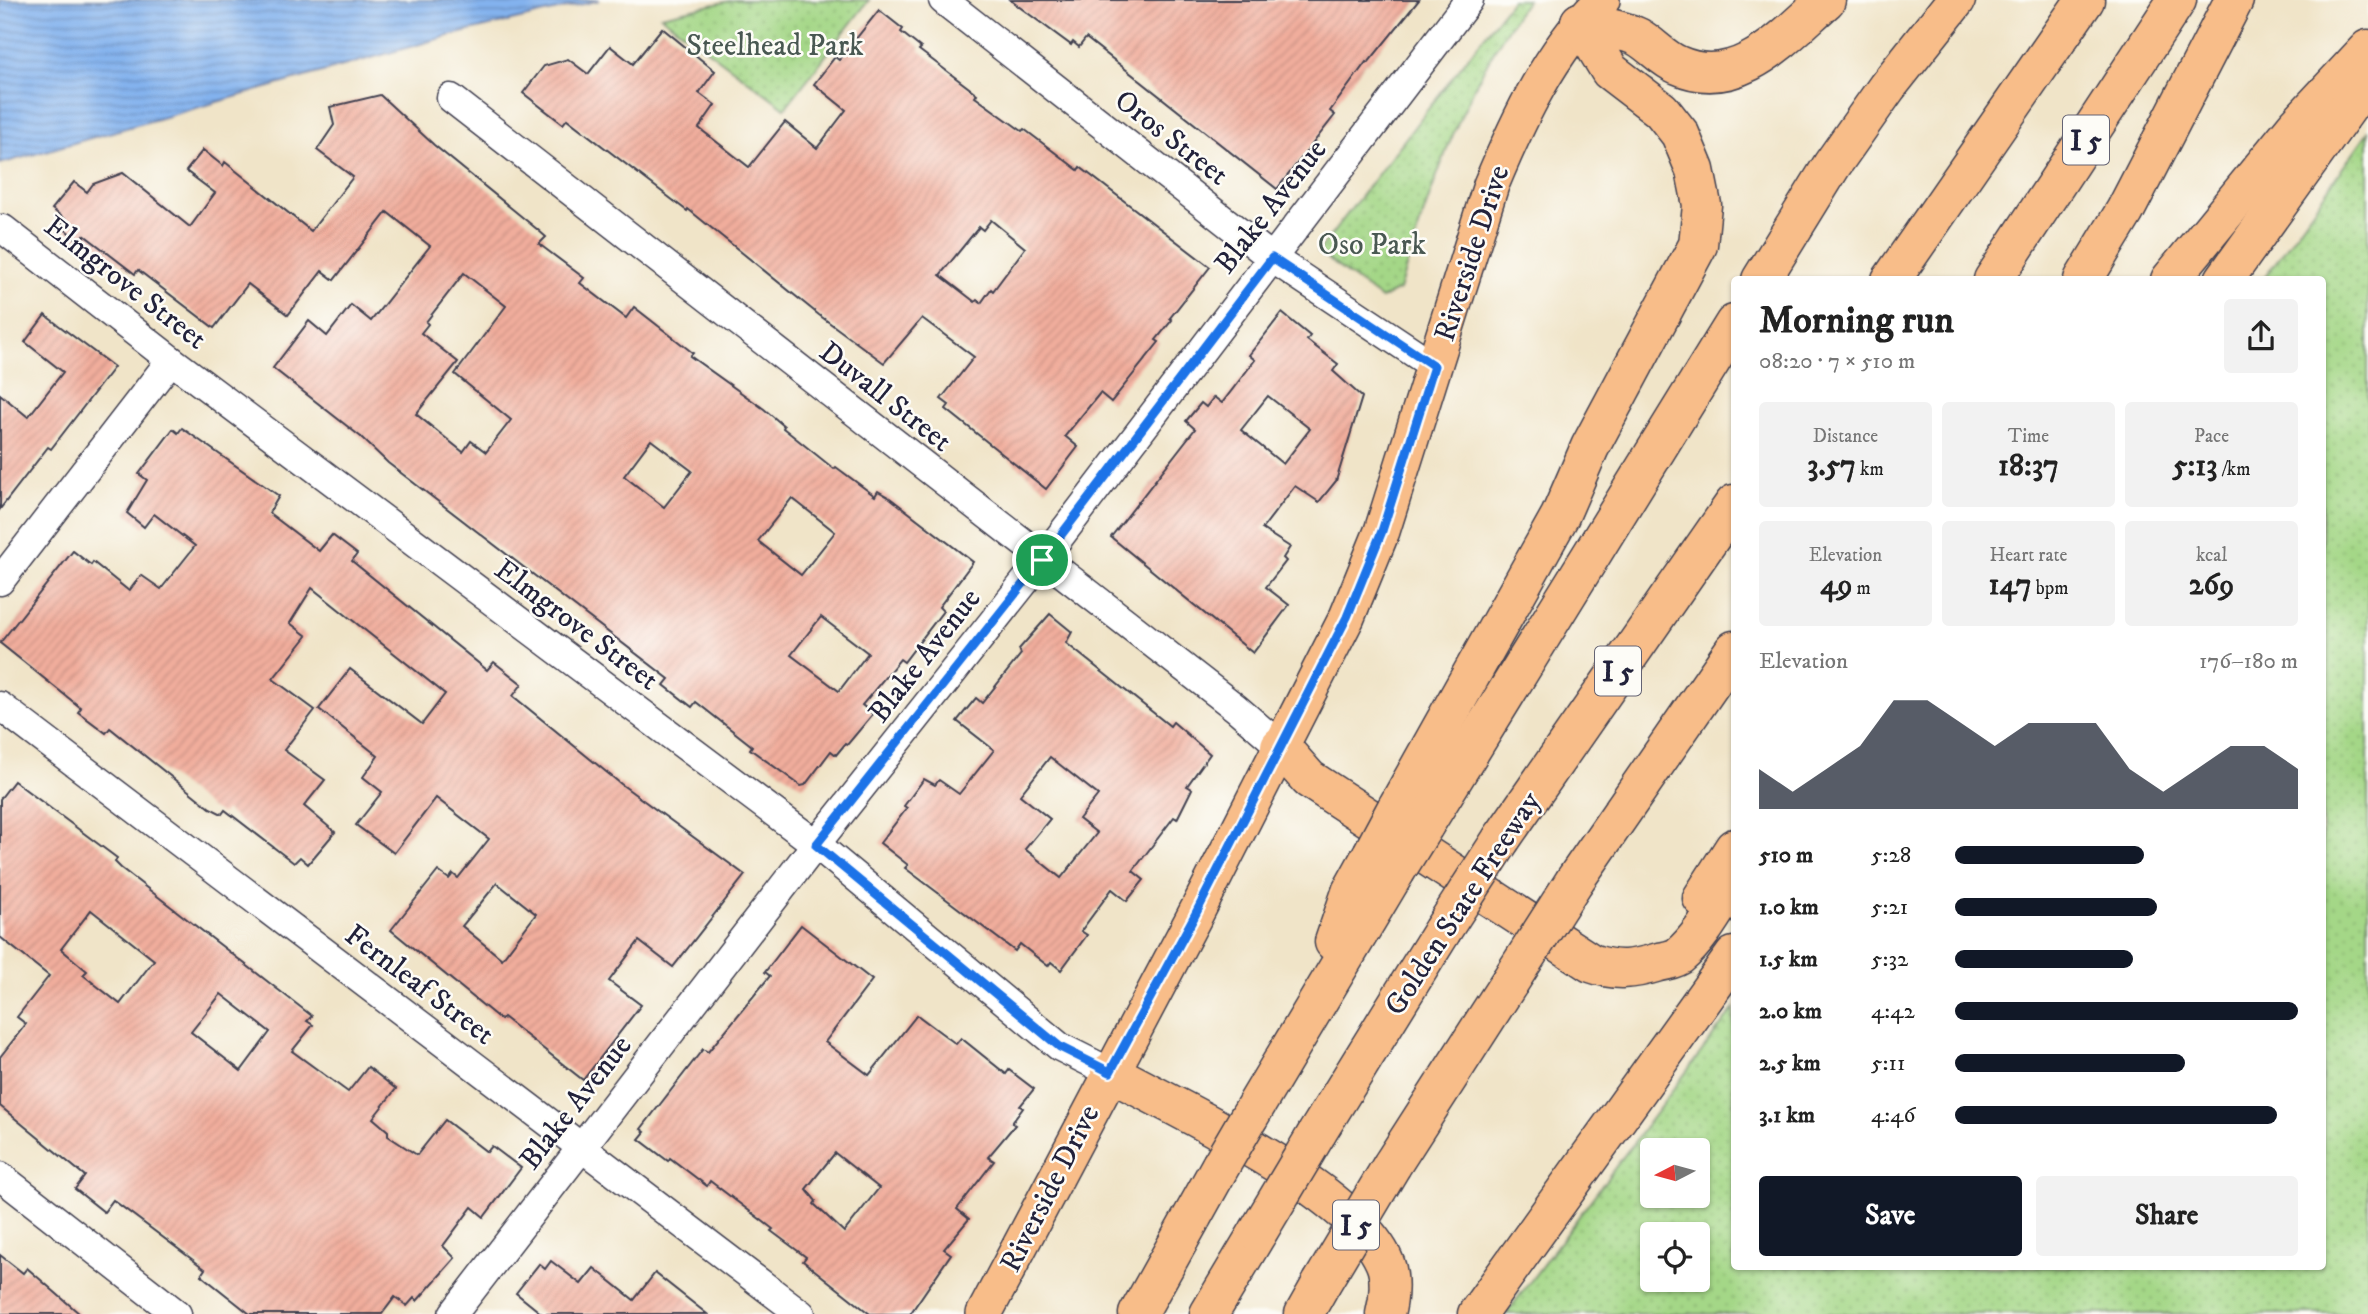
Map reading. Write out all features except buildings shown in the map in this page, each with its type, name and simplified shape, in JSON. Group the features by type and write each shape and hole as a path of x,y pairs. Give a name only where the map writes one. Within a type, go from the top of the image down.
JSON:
{"highway":[{"path":"1591,11 1636,36 1677,65 1706,74 1726,71 1755,60 1826,0"},
{"path":"1763,276 1832,165 1886,87 1956,0"},
{"path":"1894,276 2085,0"},
{"name":"I 5","path":"1996,276 2177,0"},
{"path":"2085,276 2131,200 2235,0"},
{"path":"1410,818 1560,516 1596,436 1698,245 1702,205 1695,170 1680,134 1661,110 1609,71 1591,11"},
{"path":"2173,276 2296,126 2368,49"},
{"path":"2227,276 2368,79"},
{"path":"1138,1314 1313,1005 1384,863 1410,818 1731,329"},
{"name":"Golden State Freeway","path":"1209,1314 1317,1133 1502,838 1731,509"},
{"name":"I 5","path":"1312,1299 1392,1166 1575,880 1731,654"},
{"path":"1280,746 1309,779 1591,963 1622,971 1678,957 1731,885"},
{"path":"1653,964 1672,943 1731,853"},
{"path":"1477,1314 1731,960"},
{"path":"1110,1072 1322,1191 1374,1242 1386,1264 1388,1303 1385,1314"}],"main road":[{"name":"Riverside Drive","path":"984,1314 1194,917 1347,617 1382,531 1491,185 1514,130 1542,76 1591,11"}],"street":[{"name":"Oros Street","path":"943,0 1272,258 1434,366"},
{"name":"Blake Avenue","path":"453,1314 816,845 1042,560 1469,0"},
{"name":"Duvall Street","path":"451,98 1042,560 1236,708 1280,746"},
{"name":"Elmgrove Street","path":"3,229 172,360 816,845 1060,1047 1110,1072"},
{"path":"0,581 172,360"},
{"name":"Fernleaf Street","path":"0,706 801,1314"},
{"path":"0,1176 177,1314"}],"green space":[{"name":"Steelhead Park","path":"734,0 869,0 785,108 661,16"},
{"name":"Oso Park","path":"1512,0 1527,0 1484,68 1451,139 1399,290 1381,299 1318,252"},
{"path":"2368,132 2368,1314 1506,1314 1731,1012 1731,1270 2326,1270 2326,276 2266,276"}],"water":[{"path":"0,0 600,0 448,36 0,164"}],"route":[{"path":"1272,258 1385,336 1434,366 1382,531 1347,617 1194,917 1110,1072 1060,1047 816,845 1042,560 1272,258"}]}
